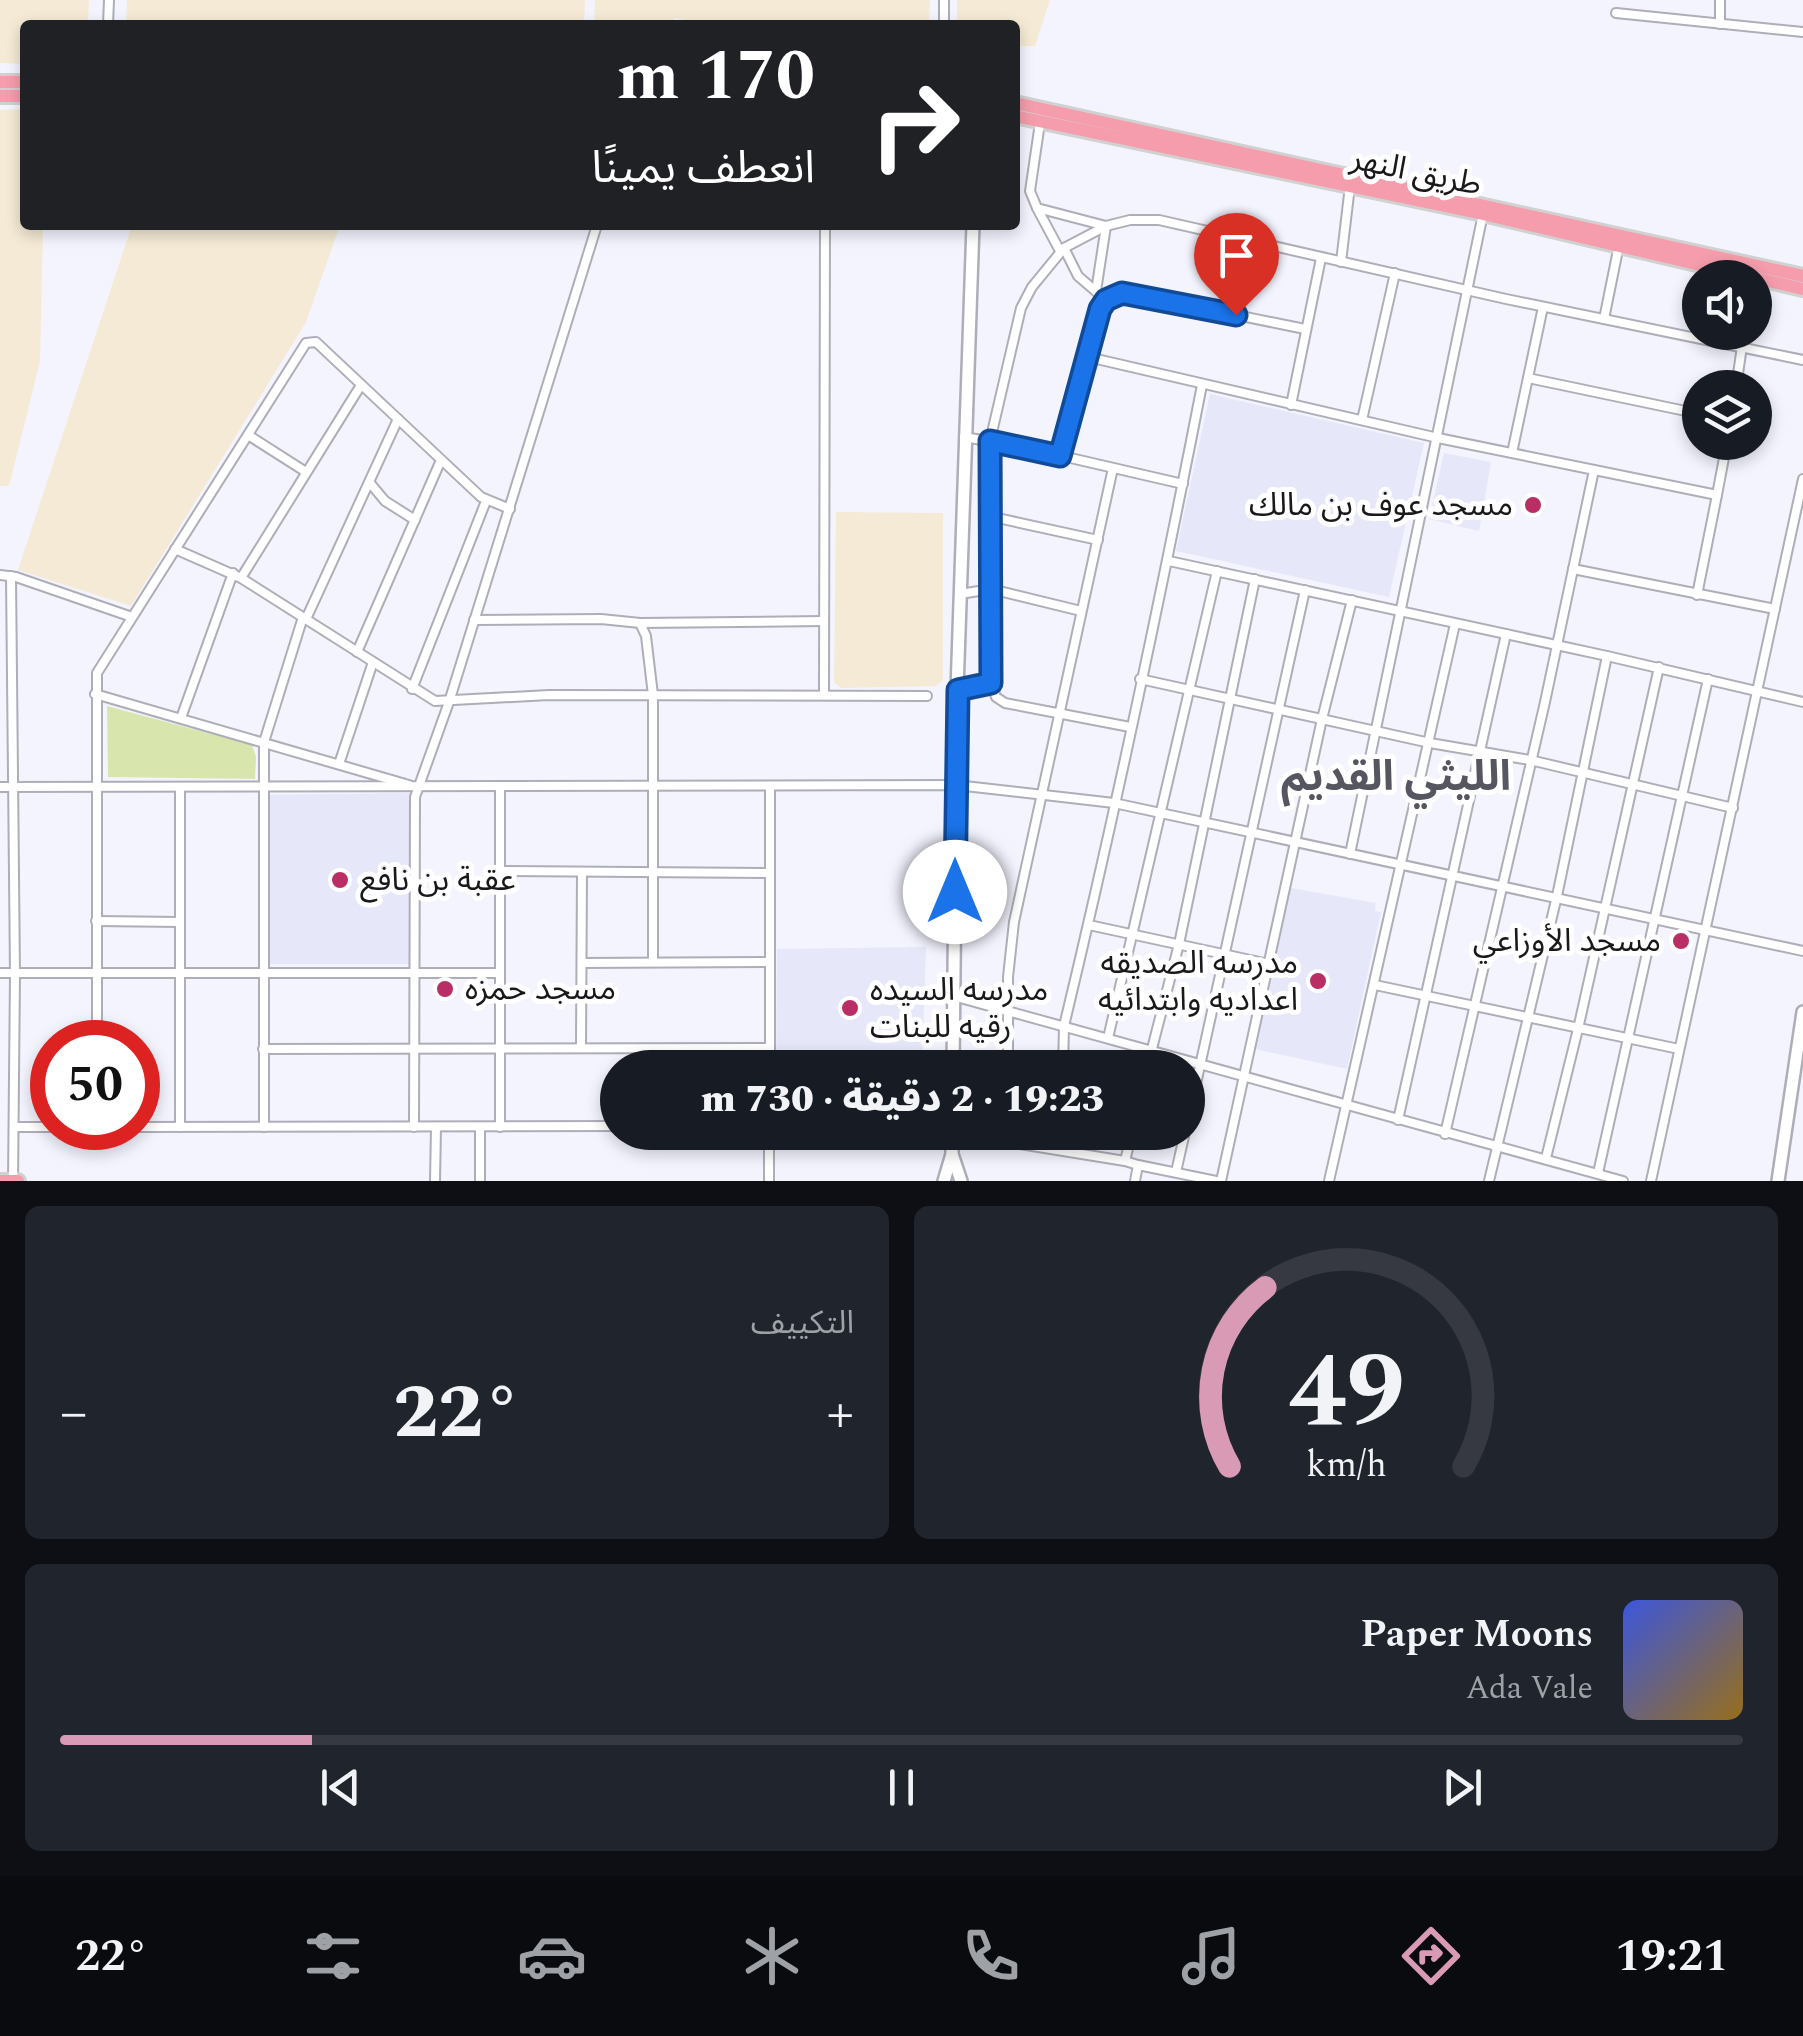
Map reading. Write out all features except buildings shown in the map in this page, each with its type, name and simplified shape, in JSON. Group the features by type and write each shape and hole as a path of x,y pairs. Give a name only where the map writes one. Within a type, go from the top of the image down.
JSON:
{"main road":[{"name":"طريق النهر","path":"1020,105 1699,259 1803,289"},
{"name":"طريق النهر","path":"1020,117 1619,245 1803,276"},
{"path":"953,1050 960,594 973,230"},
{"path":"1778,1181 1803,1012"},
{"path":"944,1181 952,1150"},
{"path":"952,1154 962,1181"},
{"path":"0,1181 15,1181"}],"street":[{"path":"1720,0 1720,24"},
{"path":"1616,13 1803,32"},
{"path":"1040,123 1030,191 1078,276 1106,300"},
{"path":"1341,262 1350,186"},
{"path":"1037,208 1106,226"},
{"path":"1350,854 1483,214"},
{"path":"1130,727 1000,701 991,683 990,441 1021,308 1062,249 1106,226 1130,220 1159,220 1542,307 1682,334"},
{"path":"1096,291 1106,226"},
{"path":"414,1127 415,797 449,702 595,230"},
{"path":"824,230 824,695"},
{"path":"1604,319 1619,245"},
{"path":"1290,405 1321,258"},
{"path":"1362,420 1395,273"},
{"path":"1060,456 1100,309 1106,300 1122,293 1133,294 1305,329"},
{"path":"1512,453 1542,307"},
{"path":"96,1020 98,671 308,342 316,342 486,501 510,509"},
{"path":"1759,350 1803,360"},
{"path":"1088,357 1438,438 1717,495"},
{"path":"1528,378 1682,410"},
{"path":"181,718 237,575 361,385"},
{"path":"1063,1050 1064,1026 1169,561 1202,386"},
{"path":"264,1127 264,742 304,618 398,419"},
{"path":"248,435 306,472"},
{"path":"964,437 1183,484"},
{"path":"357,652 441,460"},
{"path":"1697,595 1724,460"},
{"path":"1008,1050 1009,951 1113,468"},
{"path":"1444,1134 1476,1007 1594,470"},
{"path":"1651,1181 1803,479"},
{"path":"370,483 386,501 415,520"},
{"path":"363,498 386,501"},
{"path":"412,689 486,501"},
{"path":"993,516 1098,540"},
{"path":"175,549 237,575 428,699 449,702 549,695 927,696"},
{"path":"1169,561 1803,702"},
{"path":"1573,569 1775,609"},
{"path":"1108,1038 1217,571"},
{"path":"0,575 132,617"},
{"path":"11,576 15,1181"},
{"path":"1152,1050 1179,944 1255,579"},
{"path":"960,594 992,589 1082,611"},
{"path":"1203,1050 1306,590"},
{"path":"1064,1150 1219,1181 1352,600"},
{"path":"474,620 824,621"},
{"path":"640,623 646,636 653,695 653,962"},
{"path":"1329,1181 1455,624"},
{"path":"1398,1120 1506,634"},
{"path":"1490,1181 1557,896 1607,656"},
{"path":"339,764 373,662"},
{"path":"1546,1158 1658,668"},
{"path":"1140,679 1430,743 1530,760 1733,808"},
{"path":"1598,1173 1708,679"},
{"path":"958,690 991,683"},
{"path":"95,694 418,788"},
{"path":"0,787 956,785 1162,812 1803,951"},
{"path":"263,1048 770,1048 770,786"},
{"path":"500,787 500,1127"},
{"path":"180,788 180,1127"},
{"path":"500,872 770,873"},
{"path":"582,873 582,1047"},
{"path":"96,921 180,922"},
{"path":"1088,924 1269,964"},
{"path":"582,962 770,962"},
{"path":"0,973 500,973"},
{"path":"1375,985 1679,1050"},
{"path":"953,996 1149,1050"},
{"path":"1205,1066 1623,1181"},
{"path":"160,1127 600,1126"},
{"path":"15,1127 30,1127"},
{"path":"435,1181 436,1127"},
{"path":"480,1127 480,1181"},
{"path":"769,1181 770,1150"},
{"path":"1125,1161 1128,1150"},
{"path":"1176,1172 1181,1150"},
{"path":"1135,1181 1138,1165"}],"shaded area":[{"path":"0,0 89,0 88,20 20,20 20,64 0,63"},
{"path":"127,0 585,0 584,20 126,20"},
{"path":"595,0 930,0 929,20 594,20"},
{"path":"957,0 1050,0 1035,46 1020,46 1020,20 957,20"},
{"path":"20,109 20,230 43,230 40,361 9,486 0,486 0,110"},
{"path":"130,230 338,230 306,322 131,606 18,570"},
{"path":"1210,394 1424,443 1389,597 1176,551"},
{"path":"1444,453 1491,462 1479,531 1429,519"},
{"path":"836,512 943,513 943,680 936,686 841,688 834,682"},
{"name":"عقبة بن نافع","path":"411,793 411,964 268,964 269,795"},
{"name":"مدرسه الصديقه اعداديه وابتدائيه","path":"1291,888 1376,903 1375,911 1381,912 1347,1069 1255,1049"},
{"name":"مدرسه السيده رقيه للبنات","path":"926,947 923,1050 776,1050 777,949"}],"green space":[{"path":"107,706 252,745 255,779 108,777"}],"place":[{"name":"مسجد عوف بن مالك","path":"1533,505"},
{"name":"عقبة بن نافع","path":"340,880"},
{"name":"مسجد الأوزاعي","path":"1681,941"},
{"name":"مدرسه الصديقه اعداديه وابتدائيه","path":"1318,981"},
{"name":"مسجد حمزه","path":"445,989"},
{"name":"مدرسه السيده رقيه للبنات","path":"850,1008"}],"district":[{"name":"الليثي القديم","path":"1396,777"}],"route":[{"path":"955,892 958,690 991,683 990,441 1060,456 1100,309 1113,296 1133,294 1236,315"}]}
